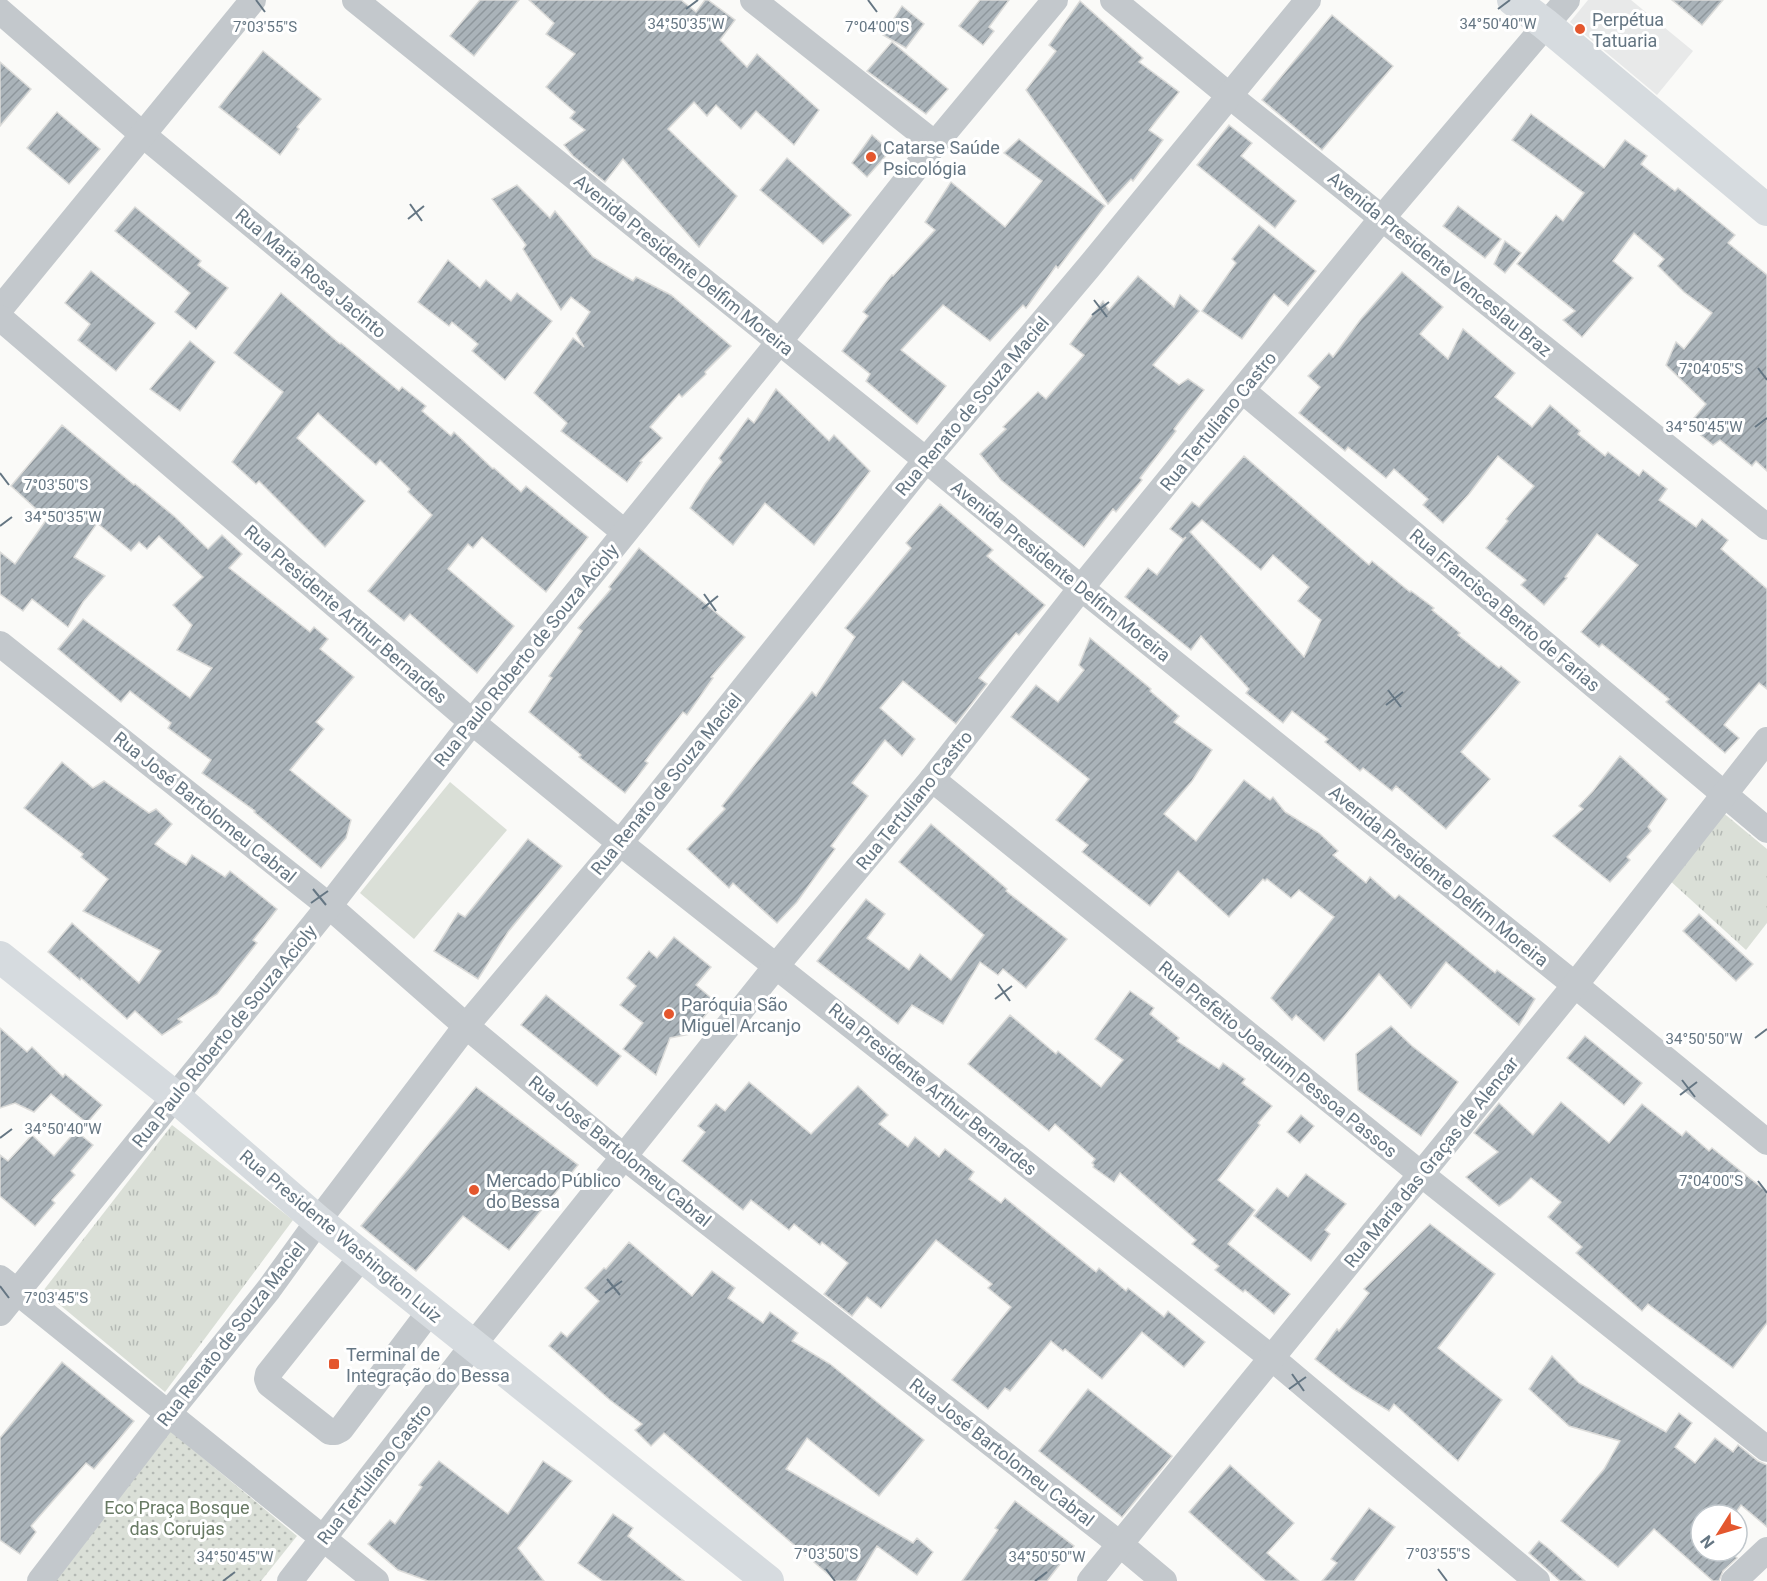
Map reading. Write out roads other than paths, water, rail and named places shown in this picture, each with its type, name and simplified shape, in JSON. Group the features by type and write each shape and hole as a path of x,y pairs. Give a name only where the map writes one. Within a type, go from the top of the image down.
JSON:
{"main road":[{"path":"1513,0 1545,24 1767,210"},
{"name":"Rua Presidente Washington Luiz","path":"0,957 174,1096 318,1221 768,1581"}],"street":[{"path":"0,309 253,0"},
{"name":"Avenida Presidente Delfim Moreira","path":"355,0 1767,1142"},
{"path":"753,0 935,144"},
{"name":"Rua Paulo Roberto de Souza Acioly","path":"0,1312 8,1285 174,1096 329,906 624,532 935,144 1055,0"},
{"name":"Avenida Presidente Venceslau Braz","path":"1113,0 1767,527"},
{"name":"Rua Renato de Souza Maciel","path":"40,1581 168,1414 269,1289 466,1026 620,843 926,460 1231,97 1308,0"},
{"name":"Rua Tertuliano Castro","path":"290,1581 474,1344 777,965 932,779 1081,588 1383,217 1567,0"},
{"name":"Rua Maria Rosa Jacinto","path":"0,11 142,134 624,532"},
{"name":"Rua Presidente Arthur Bernardes","path":"0,318 472,722 620,843 1273,1359 1537,1581"},
{"name":"Rua Francisca Bento de Farias","path":"1243,391 1767,830"},
{"name":"Rua José Bartolomeu Cabral","path":"0,644 329,906 466,1026 624,1156 1122,1545 1164,1581"},
{"name":"Rua Maria das Graças de Alencar","path":"1090,1581 1122,1545 1575,985 1767,740"},
{"name":"Rua Prefeito Joaquim Pessoa Passos","path":"932,779 1421,1174 1767,1449"},
{"path":"362,1256 268,1374 269,1384 290,1401 330,1432 341,1429 430,1311"},
{"path":"8,1285 376,1581"},
{"path":"1734,1581 1767,1550"}],"place":[{"name":"Perpétua Tatuaria","path":"1580,29"},
{"name":"Catarse Saúde Psicológia","path":"871,157"},
{"name":"Paróquia São Miguel Arcanjo","path":"669,1014"},
{"name":"Mercado Público do Bessa","path":"474,1190"},
{"name":"Terminal de Integração do Bessa","path":"334,1364"}],"park label":[{"name":"Eco Praça Bosque das Corujas","path":"177,1517"}]}
